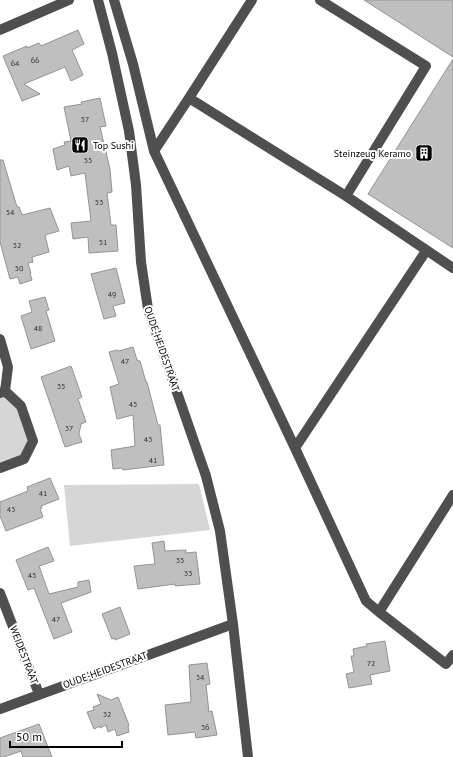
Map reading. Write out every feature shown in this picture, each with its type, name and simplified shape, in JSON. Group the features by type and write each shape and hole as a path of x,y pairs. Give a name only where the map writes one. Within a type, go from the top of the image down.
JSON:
{"street":[{"path":"0,30 68,0"},
{"name":"OUDE-HEIDESTRAAT","path":"98,0 112,53 129,131 136,185 141,262 148,309 206,476 220,531 233,624 248,757"},
{"path":"114,0 133,64 154,151 366,601 446,664 453,655"},
{"path":"154,151 252,0"},
{"path":"320,0 426,66 346,196"},
{"path":"189,98 346,196 453,268"},
{"path":"295,448 426,250"},
{"path":"0,339 8,367 2,392 22,406 33,441 24,459 0,468"},
{"path":"379,612 453,495"},
{"name":"WEIDESTRAAT","path":"0,593 39,694"},
{"name":"OUDE-HEIDESTRAAT","path":"0,709 233,624"}],"shaded area":[{"path":"0,393 21,406 33,441 24,459 0,468"},
{"path":"199,484 210,530 70,546 64,485"}],"building":[{"path":"364,0 453,0 453,57"},
{"path":"78,30 84,44 72,50 83,75 71,81 65,67 24,84 40,94 22,101 3,56 27,46 27,48 39,43 41,46"},
{"name":"Steinzeug Keramo","path":"453,59 453,248 368,194"},
{"path":"100,98 106,126 100,127 110,169 112,192 107,193 111,225 116,225 118,251 89,253 88,237 73,239 71,223 91,221 85,173 71,176 69,166 57,170 53,149 65,145 64,142 71,141 64,107 82,104 81,102"},
{"path":"0,160 3,160 17,207 19,207 22,215 50,208 59,231 45,235 49,252 32,257 33,262 28,263 32,280 20,284 18,277 10,279 0,242"},
{"path":"116,268 125,303 113,306 116,316 104,319 91,274"},
{"path":"45,297 49,310 46,311 55,341 31,349 21,316 32,312 29,301"},
{"path":"133,347 137,360 140,361 158,425 160,425 164,465 123,470 122,468 113,469 111,450 135,446 133,415 117,419 110,387 119,384 109,352"},
{"path":"71,366 82,397 78,399 86,422 81,424 79,434 82,442 65,447 41,377"},
{"path":"50,478 59,499 41,506 42,508 40,509 43,517 6,531 0,516 0,502 28,491 27,487"},
{"path":"164,541 165,551 186,550 186,553 196,552 200,584 175,586 175,584 138,589 134,566 155,564 152,543"},
{"path":"48,547 54,561 39,566 49,594 78,587 78,582 89,580 91,592 61,603 72,632 54,639 34,588 28,590 16,560"},
{"path":"120,607 130,634 115,640 115,638 112,639 102,614"},
{"path":"385,641 390,671 370,675 372,684 349,688 346,674 354,672 351,656 354,656 353,649 367,646 366,644"},
{"path":"207,663 210,684 206,685 209,712 212,711 217,735 196,738 195,732 168,735 165,705 191,702 189,665"},
{"path":"97,694 111,700 118,697 129,725 129,732 117,736 115,729 108,732 106,725 94,729 87,712 94,710 93,707 101,704"},
{"path":"39,724 52,757 23,757 21,751 0,757 0,738"}],"place":[{"name":"Top Sushi","path":"80,145"},
{"name":"Steinzeug Keramo","path":"424,153"}]}
